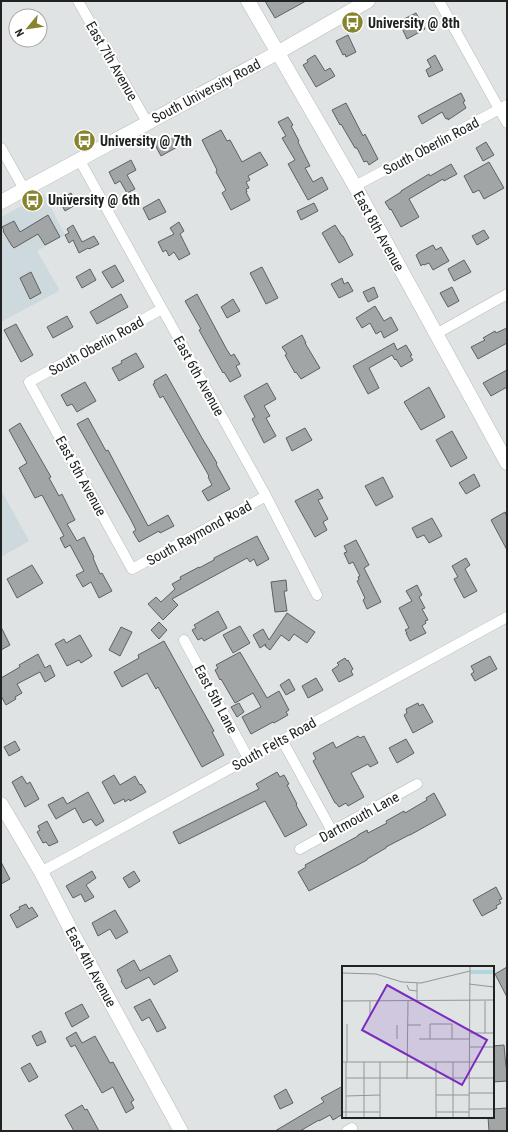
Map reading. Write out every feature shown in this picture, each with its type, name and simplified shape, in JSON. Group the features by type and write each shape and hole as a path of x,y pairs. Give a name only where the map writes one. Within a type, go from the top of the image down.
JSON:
{"street":[{"name":"East 7th Avenue","path":"78,1 147,122"},
{"name":"East 8th Avenue","path":"248,1 355,186 507,463"},
{"name":"South University Road","path":"1,202 277,53 368,1"},
{"path":"439,1 503,108 507,123"},
{"name":"South Oberlin Road","path":"355,186 503,108"},
{"path":"1,148 24,189"},
{"name":"East 6th Avenue","path":"79,159 266,496 317,594"},
{"path":"436,334 507,294"},
{"name":"South Oberlin Road","path":"30,382 162,309"},
{"name":"East 5th Avenue","path":"30,382 132,569"},
{"name":"South Raymond Road","path":"132,569 266,496"},
{"name":"South Felts Road","path":"41,872 507,617"},
{"name":"East 5th Lane","path":"184,640 248,758"},
{"path":"282,740 332,831"},
{"name":"Dartmouth Lane","path":"300,849 417,784"},
{"name":"East 4th Avenue","path":"1,804 41,872 72,932 181,1131"}],"shaded area":[{"path":"44,194 65,235 37,251 59,289 57,292 1,322 1,217"},
{"path":"1,490 29,541 1,557"}],"building":[{"path":"265,1 306,1 275,18"},
{"path":"416,13 425,29 407,39 401,26 406,23 404,19"},
{"path":"348,35 356,52 346,57 345,54 343,55 336,41"},
{"path":"315,55 325,71 330,68 335,76 316,87 303,65 308,62 307,60"},
{"path":"435,55 443,70 429,77 426,70 431,67 427,60"},
{"path":"461,93 465,101 463,102 466,108 448,120 442,112 422,124 418,116"},
{"path":"346,103 363,136 365,134 378,159 369,165 367,161 364,162 357,148 355,148 332,110"},
{"path":"288,117 293,125 291,126 310,166 305,168 313,182 322,177 328,189 308,200 288,164 295,160 282,138 286,136 278,122"},
{"path":"221,130 227,141 230,140 242,162 260,152 268,165 248,176 250,180 246,182 249,188 246,189 246,192 250,200 231,210 222,193 226,190 216,172 217,170 202,140"},
{"path":"174,137 179,146 161,156 154,143 161,139 163,142 166,142"},
{"path":"486,142 494,155 483,161 476,148"},
{"path":"131,160 136,170 127,175 135,189 127,193 120,181 115,184 109,172"},
{"path":"489,162 504,188 484,199 479,190 473,193 464,176"},
{"path":"451,164 457,174 444,181 443,179 409,199 419,217 401,227 391,209 390,210 385,202 429,174 430,176"},
{"path":"71,193 77,204 65,211 59,200"},
{"path":"159,199 166,212 149,220 143,208"},
{"path":"314,203 318,211 301,220 297,211"},
{"path":"48,215 60,237 45,245 38,234 14,248 3,231 4,230 2,227 14,221 20,232"},
{"path":"179,222 184,231 180,234 190,254 179,260 174,252 169,256 166,250 163,252 158,242 174,234 170,228"},
{"path":"73,225 82,242 94,236 99,244 79,253 73,240 69,243 65,235 69,233 67,229"},
{"path":"335,225 343,236 353,255 339,263 322,233"},
{"path":"484,230 489,238 477,245 472,236"},
{"path":"433,245 436,250 441,247 449,261 433,270 429,263 421,266 416,255"},
{"path":"464,260 471,272 454,281 448,269"},
{"path":"115,265 124,281 112,288 102,272"},
{"path":"262,267 278,298 266,304 250,273"},
{"path":"90,269 96,280 82,288 76,277"},
{"path":"31,272 41,293 30,299 20,278"},
{"path":"342,278 344,284 348,282 353,291 339,298 331,284"},
{"path":"374,287 378,297 368,302 363,292"},
{"path":"452,287 459,301 448,307 440,293"},
{"path":"121,294 128,307 97,324 90,312"},
{"path":"197,294 227,350 231,356 234,354 240,364 236,366 241,376 230,382 224,372 223,373 199,330 201,329 185,301"},
{"path":"233,299 240,311 227,318 221,307"},
{"path":"375,306 384,321 391,317 398,330 384,338 381,331 376,334 370,323 362,328 356,318"},
{"path":"67,316 73,327 53,338 47,327"},
{"path":"16,324 33,355 21,362 4,330"},
{"path":"507,328 507,343 478,359 471,347 485,340 483,338 495,331 496,333"},
{"path":"302,335 320,368 301,379 296,372 295,373 285,355 287,354 282,347"},
{"path":"394,343 397,350 406,345 412,355 410,356 413,360 401,367 392,355 369,368 379,388 368,394 353,366"},
{"path":"136,353 144,367 119,381 112,368"},
{"path":"507,370 507,387 491,396 483,383"},
{"path":"166,374 217,463 216,464 230,489 208,501 202,491 212,485 208,477 209,476 163,396 160,398 153,384 155,383 154,381"},
{"path":"85,382 96,401 77,412 72,404 67,406 61,395"},
{"path":"267,383 276,399 264,406 270,416 266,418 276,436 264,443 252,419 255,417 244,396"},
{"path":"429,387 445,417 421,430 404,402"},
{"path":"88,418 106,451 108,450 148,526 168,515 174,526 160,533 159,531 139,542 133,532 136,530 131,520 77,424"},
{"path":"20,423 51,477 49,478 59,496 62,494 75,520 67,524 77,541 84,537 94,557 93,558 100,574 102,573 112,591 99,598 91,582 83,587 76,575 84,571 70,545 65,548 60,538 64,536 42,495 35,498 19,468 27,463 9,430"},
{"path":"305,428 312,440 292,451 286,438"},
{"path":"452,431 467,458 451,467 436,440"},
{"path":"474,474 480,486 466,494 459,483"},
{"path":"383,477 393,497 376,506 365,486"},
{"path":"318,489 323,498 318,500 328,519 323,522 327,530 315,537 295,501"},
{"path":"505,512 507,517 507,550 491,520"},
{"path":"432,518 442,536 429,543 424,535 417,538 412,528"},
{"path":"257,536 269,559 257,566 254,559 250,562 247,558 172,599 178,605 163,620 148,604 156,597 161,602 175,589 172,584 181,579 180,577"},
{"path":"356,540 369,565 364,568 381,602 367,609 363,600 365,598 357,581 359,580 358,577 360,576 353,562 349,564 344,553 347,552 344,546"},
{"path":"466,558 470,565 465,569 477,591 464,598 454,579 458,577 452,566"},
{"path":"32,565 43,583 17,598 7,579"},
{"path":"286,580 287,591 284,591 287,611 275,612 271,582"},
{"path":"417,585 422,595 419,597 425,608 422,609 428,620 425,621 426,623 422,626 426,633 410,641 405,630 409,628 399,608 412,601 406,591"},
{"path":"218,611 227,628 204,641 202,638 198,640 192,630 196,628 194,625"},
{"path":"287,613 315,632 307,643 294,634 289,641 281,635 270,650 265,646 266,644 260,648 253,635 263,629 269,640"},
{"path":"159,622 167,630 159,639 151,630"},
{"path":"240,626 250,643 233,653 223,635"},
{"path":"1,627 10,645 1,650"},
{"path":"121,627 132,632 120,656 109,650"},
{"path":"80,635 92,656 81,663 79,660 67,666 55,644 64,639 66,643"},
{"path":"164,641 214,731 212,732 224,755 202,767 158,687 156,689 147,673 122,687 114,672 139,658 138,655"},
{"path":"240,652 267,698 279,691 289,710 286,712 288,715 251,734 242,717 261,707 253,693 235,703 215,670 218,668 216,665"},
{"path":"38,654 45,668 50,665 55,676 45,682 40,672 17,684 22,693 6,705 1,696 1,678"},
{"path":"490,656 497,669 475,681 471,674 474,672 471,666"},
{"path":"345,658 347,661 348,660 353,669 351,671 353,675 339,682 332,670 339,665 337,663"},
{"path":"316,678 323,690 308,698 302,686"},
{"path":"289,679 295,690 286,695 280,685"},
{"path":"239,703 244,712 237,717 231,707"},
{"path":"418,703 419,706 423,704 433,722 413,733 404,715 407,713 406,709"},
{"path":"358,736 360,738 364,736 378,763 370,767 368,764 351,773 364,797 348,806 346,803 339,807 335,803 313,761 316,759 313,753 333,742 336,748"},
{"path":"406,739 414,753 397,763 389,748"},
{"path":"15,741 20,750 9,756 4,747"},
{"path":"277,772 280,777 284,775 289,784 287,785 297,804 296,805 307,825 285,837 265,801 179,844 173,832 259,789 256,784"},
{"path":"114,775 120,785 135,776 146,792 130,801 129,799 125,802 124,799 114,804 102,782"},
{"path":"22,776 27,784 30,782 39,799 25,807 12,782"},
{"path":"88,792 104,821 96,826 91,819 83,823 75,808 56,819 48,805 63,797 67,804"},
{"path":"434,793 446,815 309,891 298,872 306,867 305,865 367,830 368,833 387,823 386,821 404,811 405,813 427,800 426,798"},
{"path":"47,821 58,842 49,846 46,842 43,843 37,832 40,830 38,826"},
{"path":"1,862 10,879 1,884"},
{"path":"92,871 96,878 86,885 94,897 85,902 81,894 73,898 66,886"},
{"path":"134,871 140,881 129,888 123,878"},
{"path":"496,887 502,899 499,900 501,903 496,906 497,908 482,916 473,900"},
{"path":"26,904 29,909 32,907 38,916 17,928 10,915 20,909 19,907"},
{"path":"115,910 128,932 116,939 110,929 98,936 92,923"},
{"path":"170,955 178,971 154,985 149,977 126,989 117,970 134,960 140,971"},
{"path":"507,967 507,997 495,974"},
{"path":"150,999 166,1028 157,1032 149,1017 142,1021 134,1007"},
{"path":"82,1004 89,1017 72,1027 65,1013"},
{"path":"41,1031 46,1042 37,1046 32,1036"},
{"path":"76,1032 82,1043 95,1036 110,1063 113,1062 134,1100 131,1102 134,1108 126,1113 113,1087 102,1093 75,1045 71,1047 66,1038"},
{"path":"504,1045 507,1081 494,1082 494,1046"},
{"path":"30,1063 38,1077 29,1082 21,1068"},
{"path":"342,1087 342,1115 333,1120 330,1115 300,1131 275,1131 324,1102 321,1098"},
{"path":"286,1089 293,1103 280,1109 274,1096"},
{"path":"82,1105 85,1110 87,1109 99,1131 74,1131 65,1115"},
{"path":"507,1108 507,1131 489,1131 488,1118 494,1118 494,1109"}],"place":[{"name":"University @ 8th","path":"352,23"},
{"name":"University @ 7th","path":"84,141"},
{"name":"University @ 6th","path":"32,200"}]}
